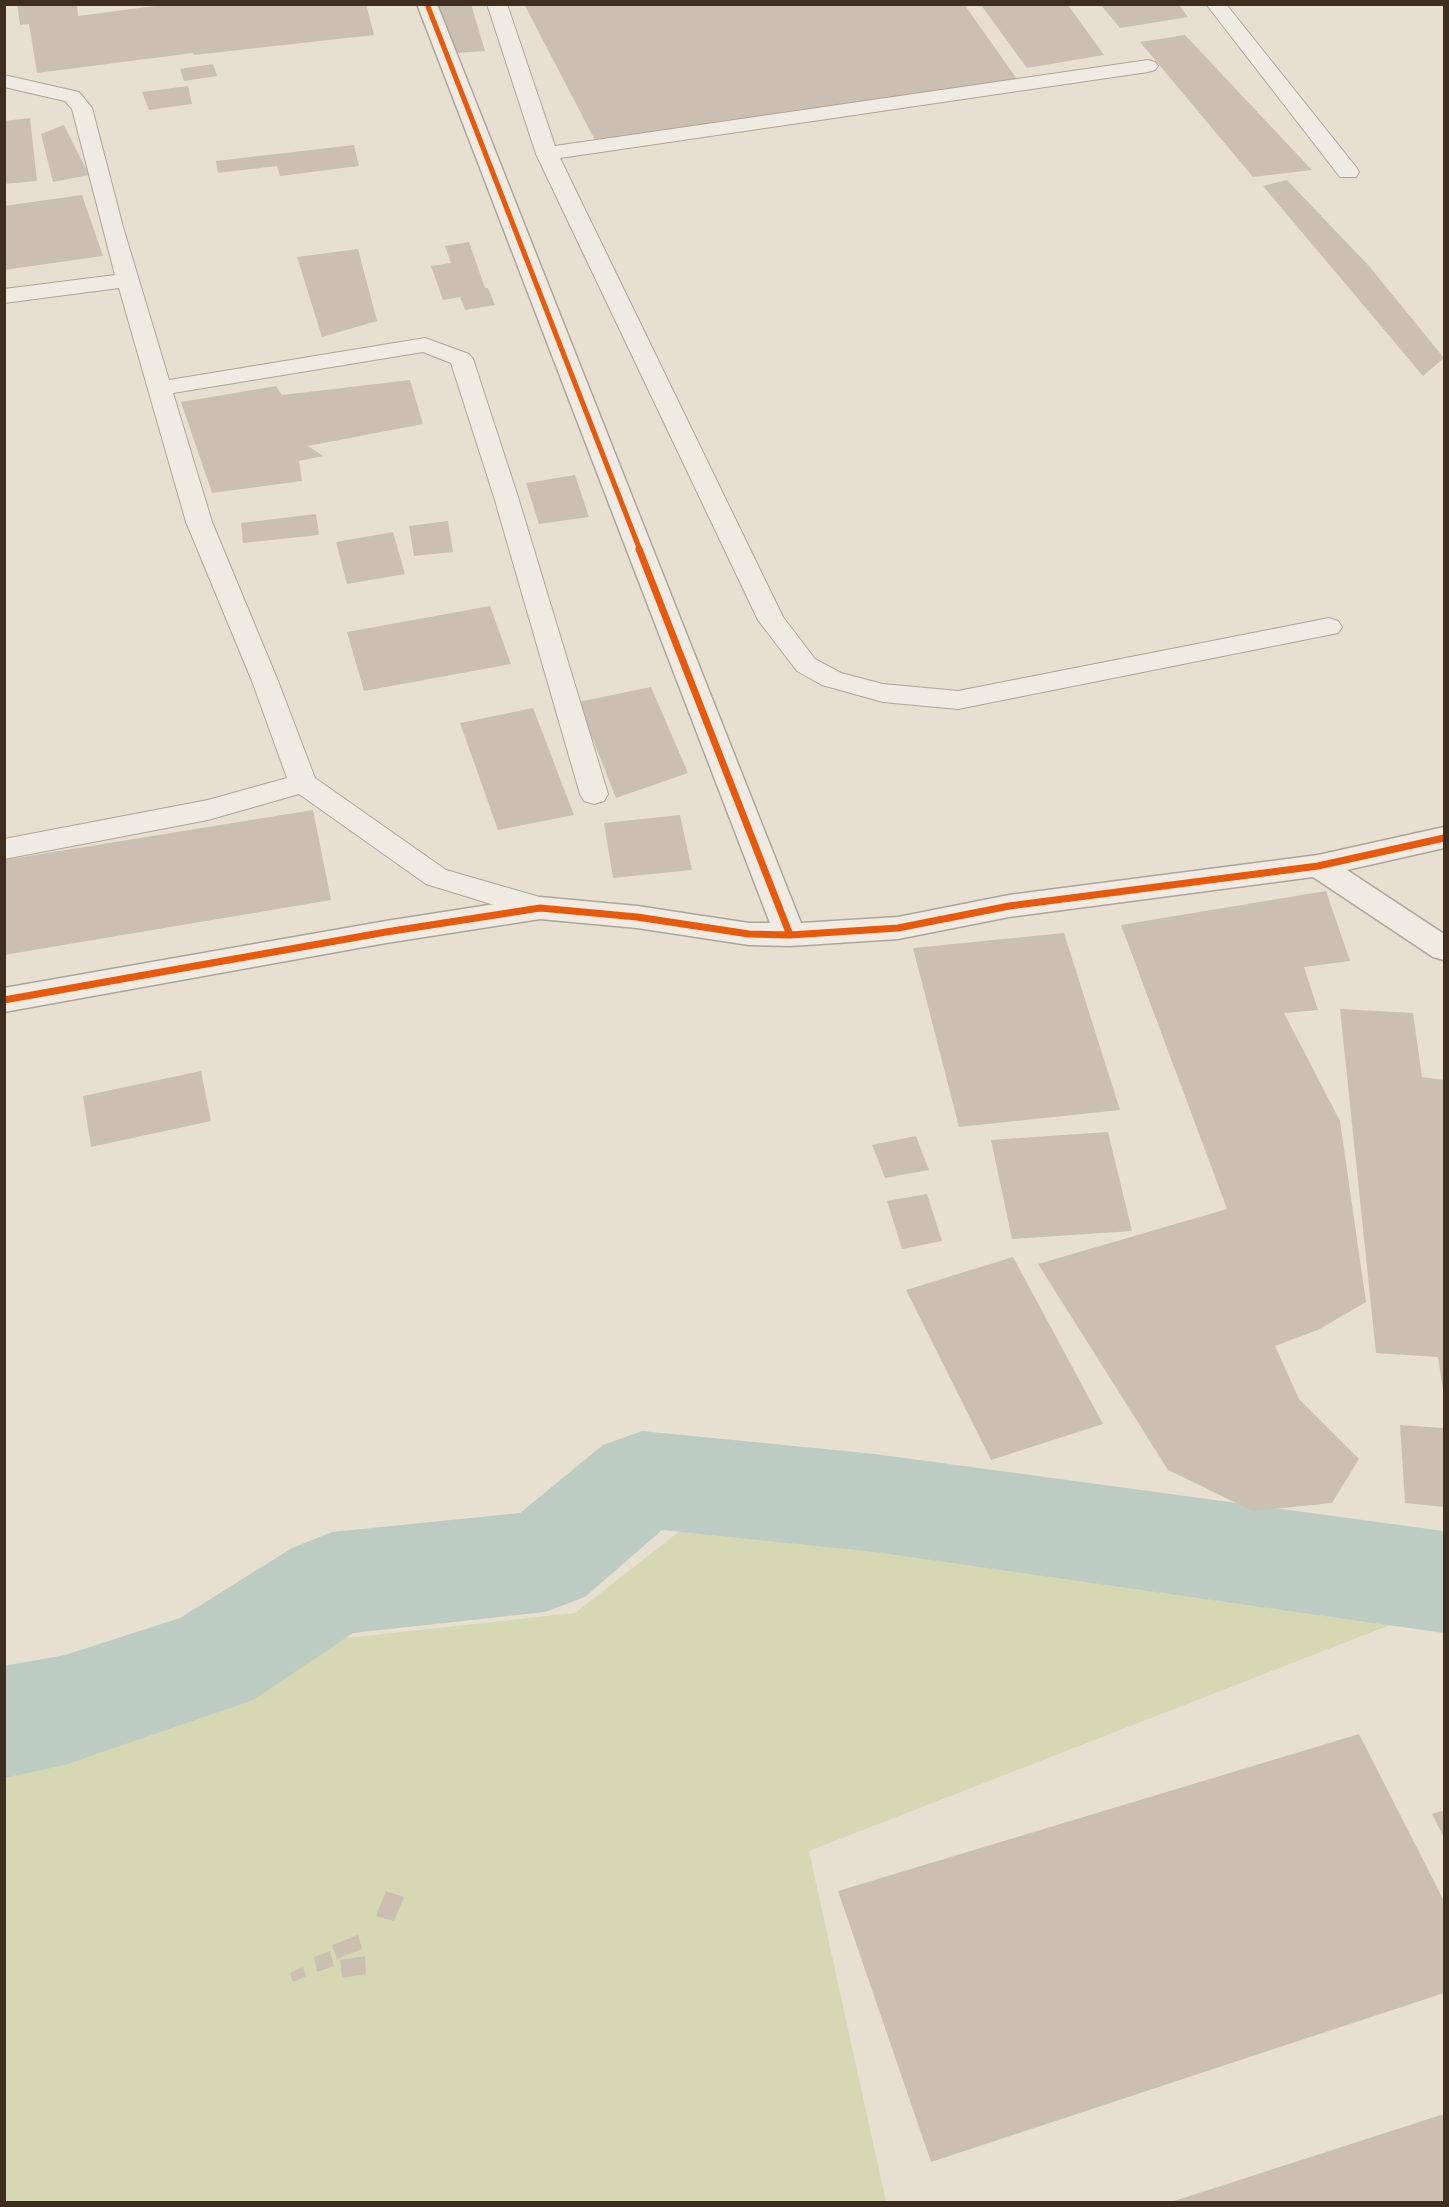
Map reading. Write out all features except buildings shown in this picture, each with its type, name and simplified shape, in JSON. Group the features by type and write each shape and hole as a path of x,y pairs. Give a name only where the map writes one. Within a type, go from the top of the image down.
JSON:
{"street":[{"path":"427,4 790,935"},
{"path":"4,1000 363,936 540,908 637,917 749,934 790,935 898,928 1009,906 1318,866 1444,838"},
{"path":"1318,866 1444,949"}],"lane":[{"path":"497,4 547,154 771,620 806,666 832,679 883,693 958,700 1329,627"},
{"path":"1215,4 1348,172"},
{"path":"547,154 1148,66"},
{"path":"4,81 72,96 82,108 112,227 199,522 265,681 303,783 436,877 540,908"},
{"path":"4,296 129,280"},
{"path":"161,388 425,345 462,359 594,794"},
{"path":"4,849 208,810 303,783"}],"green space":[{"path":"681,1530 1444,1584 1444,1604 809,1851 886,2202 5,2202 5,1778 107,1750 337,1639 575,1613"}],"waterway":[{"path":"4,1722 65,1710 212,1662 332,1584 545,1561 642,1479 875,1503 1444,1582"}],"cycle path":[{"path":"427,4 790,935"},
{"path":"4,1000 386,932 540,908 637,917 749,934 790,935 898,928 1009,906 1318,866 1444,838"}]}
